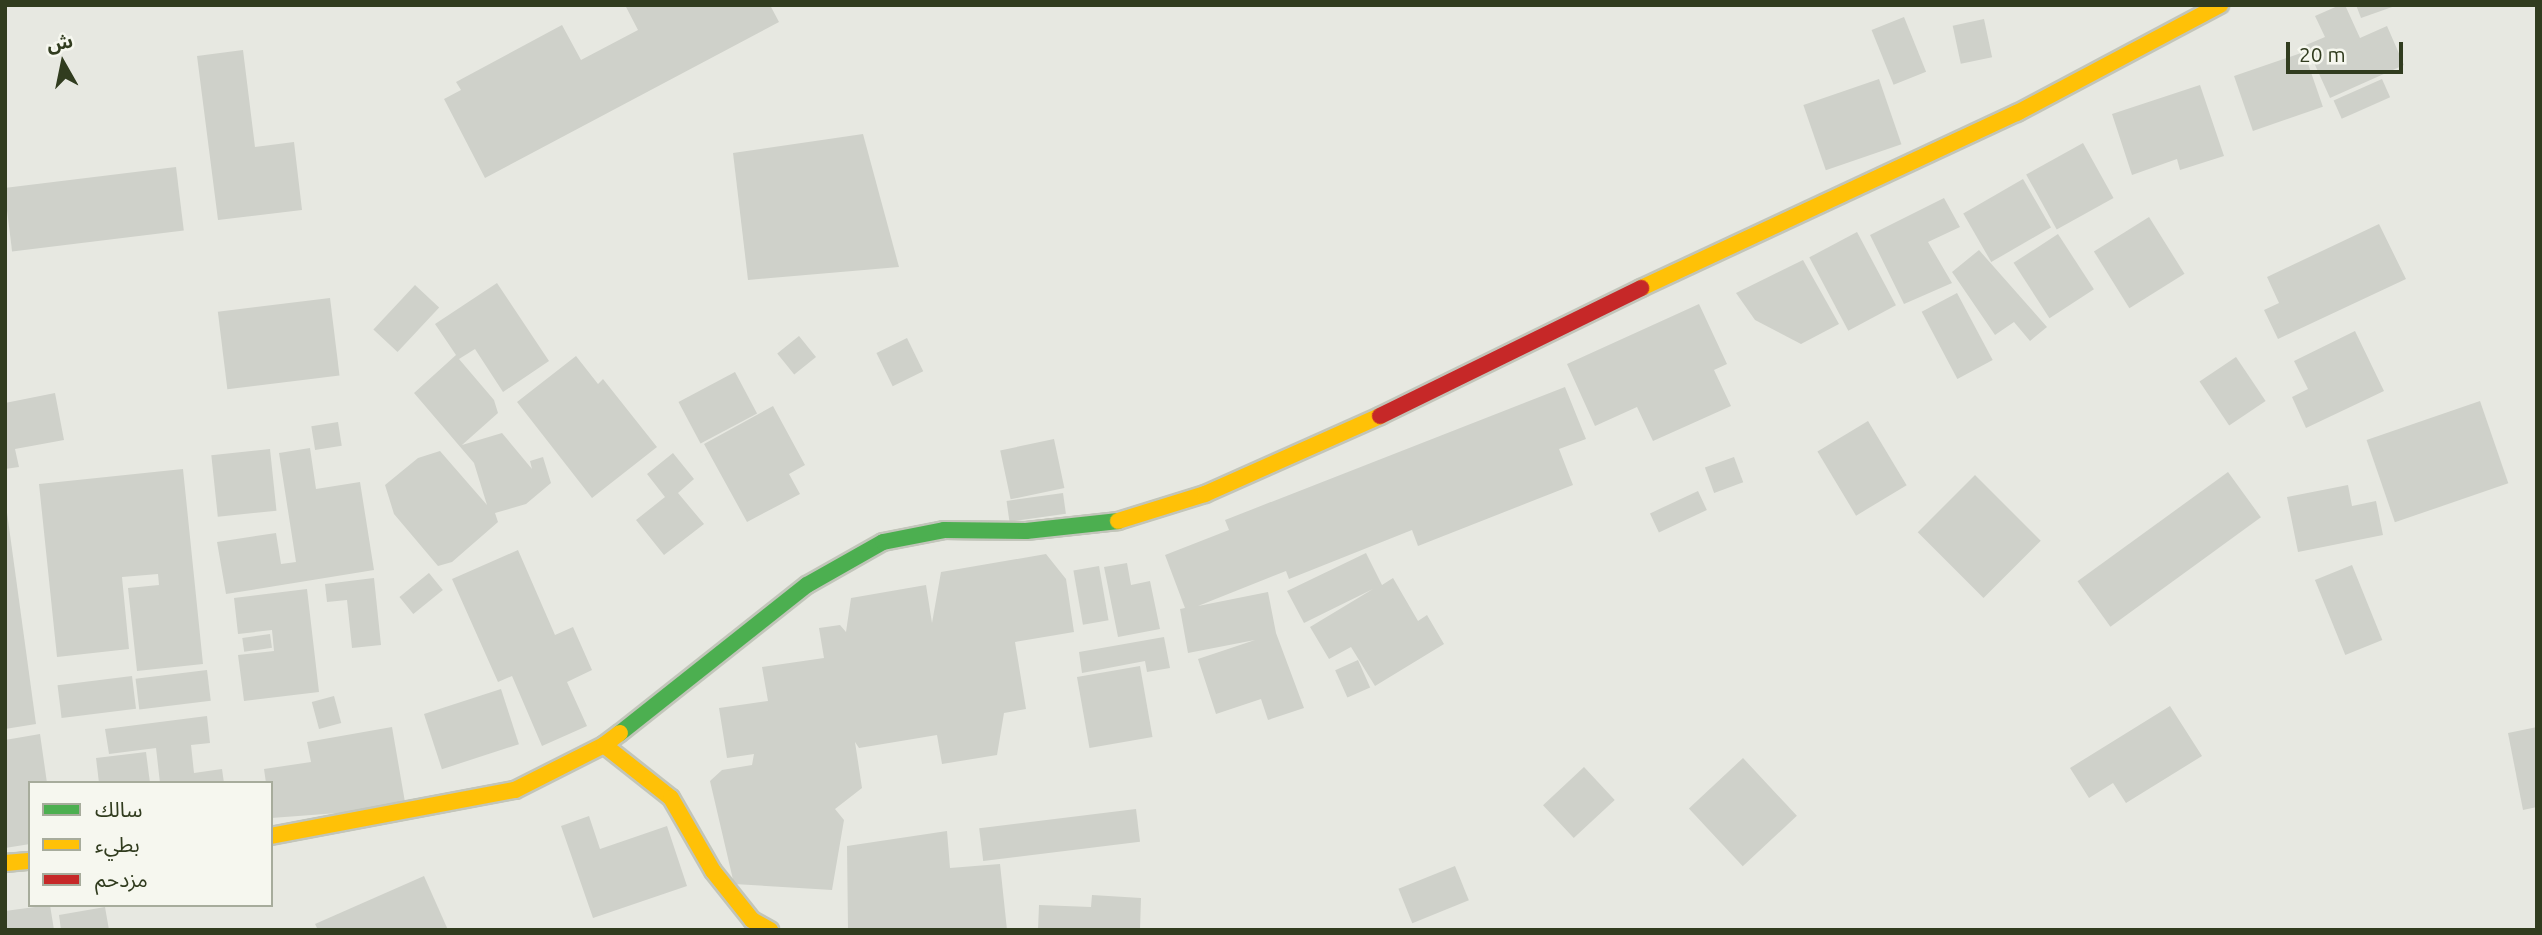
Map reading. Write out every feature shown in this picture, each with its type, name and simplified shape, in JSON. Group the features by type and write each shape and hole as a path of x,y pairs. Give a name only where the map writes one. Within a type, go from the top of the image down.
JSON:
{"street":[{"path":"273,836 515,790 604,745 807,585 883,542 944,530 1026,530 1122,521 1205,494 1392,411 1619,298 2017,113 2220,5"},
{"path":"604,745 671,798 713,871 752,920 770,930"},
{"path":"5,863 28,861"}],"building":[{"path":"625,5 770,5 779,22 485,178 444,99 461,90 456,82 562,25 581,60 638,30"},
{"path":"2345,5 2360,38 2387,26 2404,65 2330,98 2306,45 2325,37 2315,16"},
{"path":"2356,5 2395,5 2395,6 2361,18"},
{"path":"1904,17 1926,72 1894,85 1872,30"},
{"path":"1984,19 1992,57 1961,64 1953,26"},
{"path":"243,50 255,147 294,142 302,210 218,220 197,56"},
{"path":"2304,52 2323,107 2253,131 2234,76"},
{"path":"1879,79 1901,144 1826,170 1803,105"},
{"path":"2382,79 2390,97 2342,119 2334,101"},
{"path":"2200,85 2224,156 2180,170 2177,159 2132,175 2112,114"},
{"path":"863,134 899,267 748,280 733,153"},
{"path":"2083,143 2114,198 2057,230 2026,175"},
{"path":"176,167 184,231 12,252 5,188"},
{"path":"2023,179 2051,227 1991,262 1963,214"},
{"path":"1944,198 1960,227 1928,242 1952,283 1904,304 1870,235"},
{"path":"2149,217 2185,274 2129,308 2094,251"},
{"path":"2379,224 2406,279 2278,339 2264,310 2279,303 2267,277"},
{"path":"1857,232 1896,305 1848,331 1809,257"},
{"path":"2058,234 2094,289 2049,318 2014,263"},
{"path":"1979,250 2047,327 2030,341 2014,322 1995,335 1952,272"},
{"path":"1803,260 1839,324 1801,344 1755,320 1736,293"},
{"path":"497,283 549,361 503,392 475,349 459,359 494,400 498,413 462,445 502,433 532,469 530,461 543,457 551,483 526,504 495,513 498,522 452,562 438,566 394,514 385,485 418,458 440,451 487,505 474,463 414,393 456,355 435,324"},
{"path":"415,285 439,308 398,352 373,330"},
{"path":"1957,293 1993,360 1957,379 1922,312"},
{"path":"330,298 340,375 227,389 218,312"},
{"path":"1699,304 1727,364 1714,370 1731,406 1653,441 1637,407 1595,426 1567,364"},
{"path":"2355,331 2384,391 2306,428 2292,397 2308,389 2294,361"},
{"path":"799,336 816,357 794,375 777,354"},
{"path":"907,338 923,371 893,386 876,353"},
{"path":"576,356 598,384 603,379 657,447 592,498 517,402"},
{"path":"2236,357 2266,401 2229,426 2200,382"},
{"path":"735,372 757,413 701,444 678,402"},
{"path":"1565,387 1586,439 1559,449 1573,485 1418,546 1412,530 1289,579 1286,571 1198,606 1268,592 1276,633 1304,708 1268,720 1261,699 1216,714 1198,659 1255,640 1188,653 1180,609 1185,608 1165,555 1229,530 1225,520"},
{"path":"55,393 64,440 15,449 19,467 5,469 5,403"},
{"path":"2480,401 2508,483 2395,522 2367,440"},
{"path":"773,406 805,465 789,474 800,494 747,522 704,444"},
{"path":"1868,421 1907,485 1856,516 1817,451"},
{"path":"338,422 342,446 315,450 311,426"},
{"path":"1054,439 1064,488 1011,499 1000,450"},
{"path":"310,448 316,489 360,482 374,570 226,594 217,542 276,533 281,564 296,562 279,453"},
{"path":"270,449 276,511 218,517 211,455"},
{"path":"673,453 694,479 678,493 704,524 664,555 636,520 665,497 647,474"},
{"path":"1734,457 1743,482 1714,493 1705,468"},
{"path":"183,469 203,664 137,671 128,588 159,585 158,574 122,577 129,649 57,657 39,484"},
{"path":"2228,472 2261,517 2110,627 2078,581"},
{"path":"1975,475 2041,541 1983,598 1918,532"},
{"path":"2348,485 2352,506 2376,501 2383,535 2298,552 2287,497"},
{"path":"1698,491 1707,510 1659,532 1650,513"},
{"path":"1063,493 1066,514 1009,522 1007,501"},
{"path":"5,498 36,724 5,729"},
{"path":"518,550 555,635 573,627 592,670 567,682 587,726 542,746 512,676 498,682 452,579"},
{"path":"1366,553 1382,585 1393,578 1418,621 1427,615 1444,644 1375,686 1351,647 1329,659 1310,627 1373,589 1304,623 1287,591"},
{"path":"1046,554 1066,579 1074,632 1015,642 1026,709 1004,713 997,755 942,764 937,735 859,748 855,742 862,788 835,809 844,820 832,890 734,884 710,781 722,770 752,765 754,754 727,758 719,708 768,701 762,667 824,658 819,628 840,625 846,632 851,598 926,585 932,623 941,572"},
{"path":"1127,563 1131,585 1150,581 1160,629 1118,637 1104,567"},
{"path":"2352,565 2382,640 2345,655 2315,580"},
{"path":"1099,566 1109,620 1083,625 1073,571"},
{"path":"429,573 443,590 413,614 399,597"},
{"path":"374,578 381,645 352,648 347,600 327,602 325,584"},
{"path":"307,589 319,692 244,701 238,655 274,651 272,630 238,634 234,598"},
{"path":"270,634 272,648 244,652 242,638"},
{"path":"1164,637 1170,668 1147,672 1145,661 1082,673 1079,652"},
{"path":"1358,660 1370,687 1347,698 1335,670"},
{"path":"1140,666 1153,737 1089,748 1077,677"},
{"path":"207,670 211,701 139,710 136,679"},
{"path":"132,676 136,709 62,718 58,685"},
{"path":"501,689 519,744 442,769 424,714"},
{"path":"334,696 341,723 319,729 312,702"},
{"path":"2170,706 2202,756 2126,803 2113,783 2089,798 2070,768"},
{"path":"207,716 210,743 191,745 194,773 222,769 224,781 160,781 156,748 109,754 105,729"},
{"path":"392,727 406,808 273,818 273,781 266,781 264,769 311,762 307,742"},
{"path":"2537,727 2537,807 2523,810 2508,733"},
{"path":"40,734 47,781 28,781 28,844 5,848 5,740"},
{"path":"146,752 150,781 99,781 96,758"},
{"path":"1743,758 1797,816 1743,866 1689,808"},
{"path":"1584,767 1615,800 1574,838 1543,805"},
{"path":"1136,809 1140,842 983,861 979,828"},
{"path":"589,816 600,849 667,826 687,886 593,918 561,826"},
{"path":"947,831 950,868 1000,864 1007,930 848,930 847,846"},
{"path":"1455,866 1469,900 1412,923 1398,889"},
{"path":"424,876 448,930 318,930 315,924"},
{"path":"1092,895 1141,898 1140,930 1038,930 1039,905 1091,907"},
{"path":"50,907 54,930 5,930 5,911"},
{"path":"105,907 109,930 61,930 59,915"}],"traffic: fast":[{"path":"620,733 807,585 883,542 944,530 1026,531 1118,521"}],"traffic: slow":[{"path":"1641,288 2017,113 2220,5"},
{"path":"1118,521 1205,494 1380,416"},
{"path":"273,836 515,790 604,745 620,733"},
{"path":"604,745 671,798 713,871 752,920 770,930"},
{"path":"5,863 28,861"}],"traffic: jam":[{"path":"1380,416 1641,288"}]}
